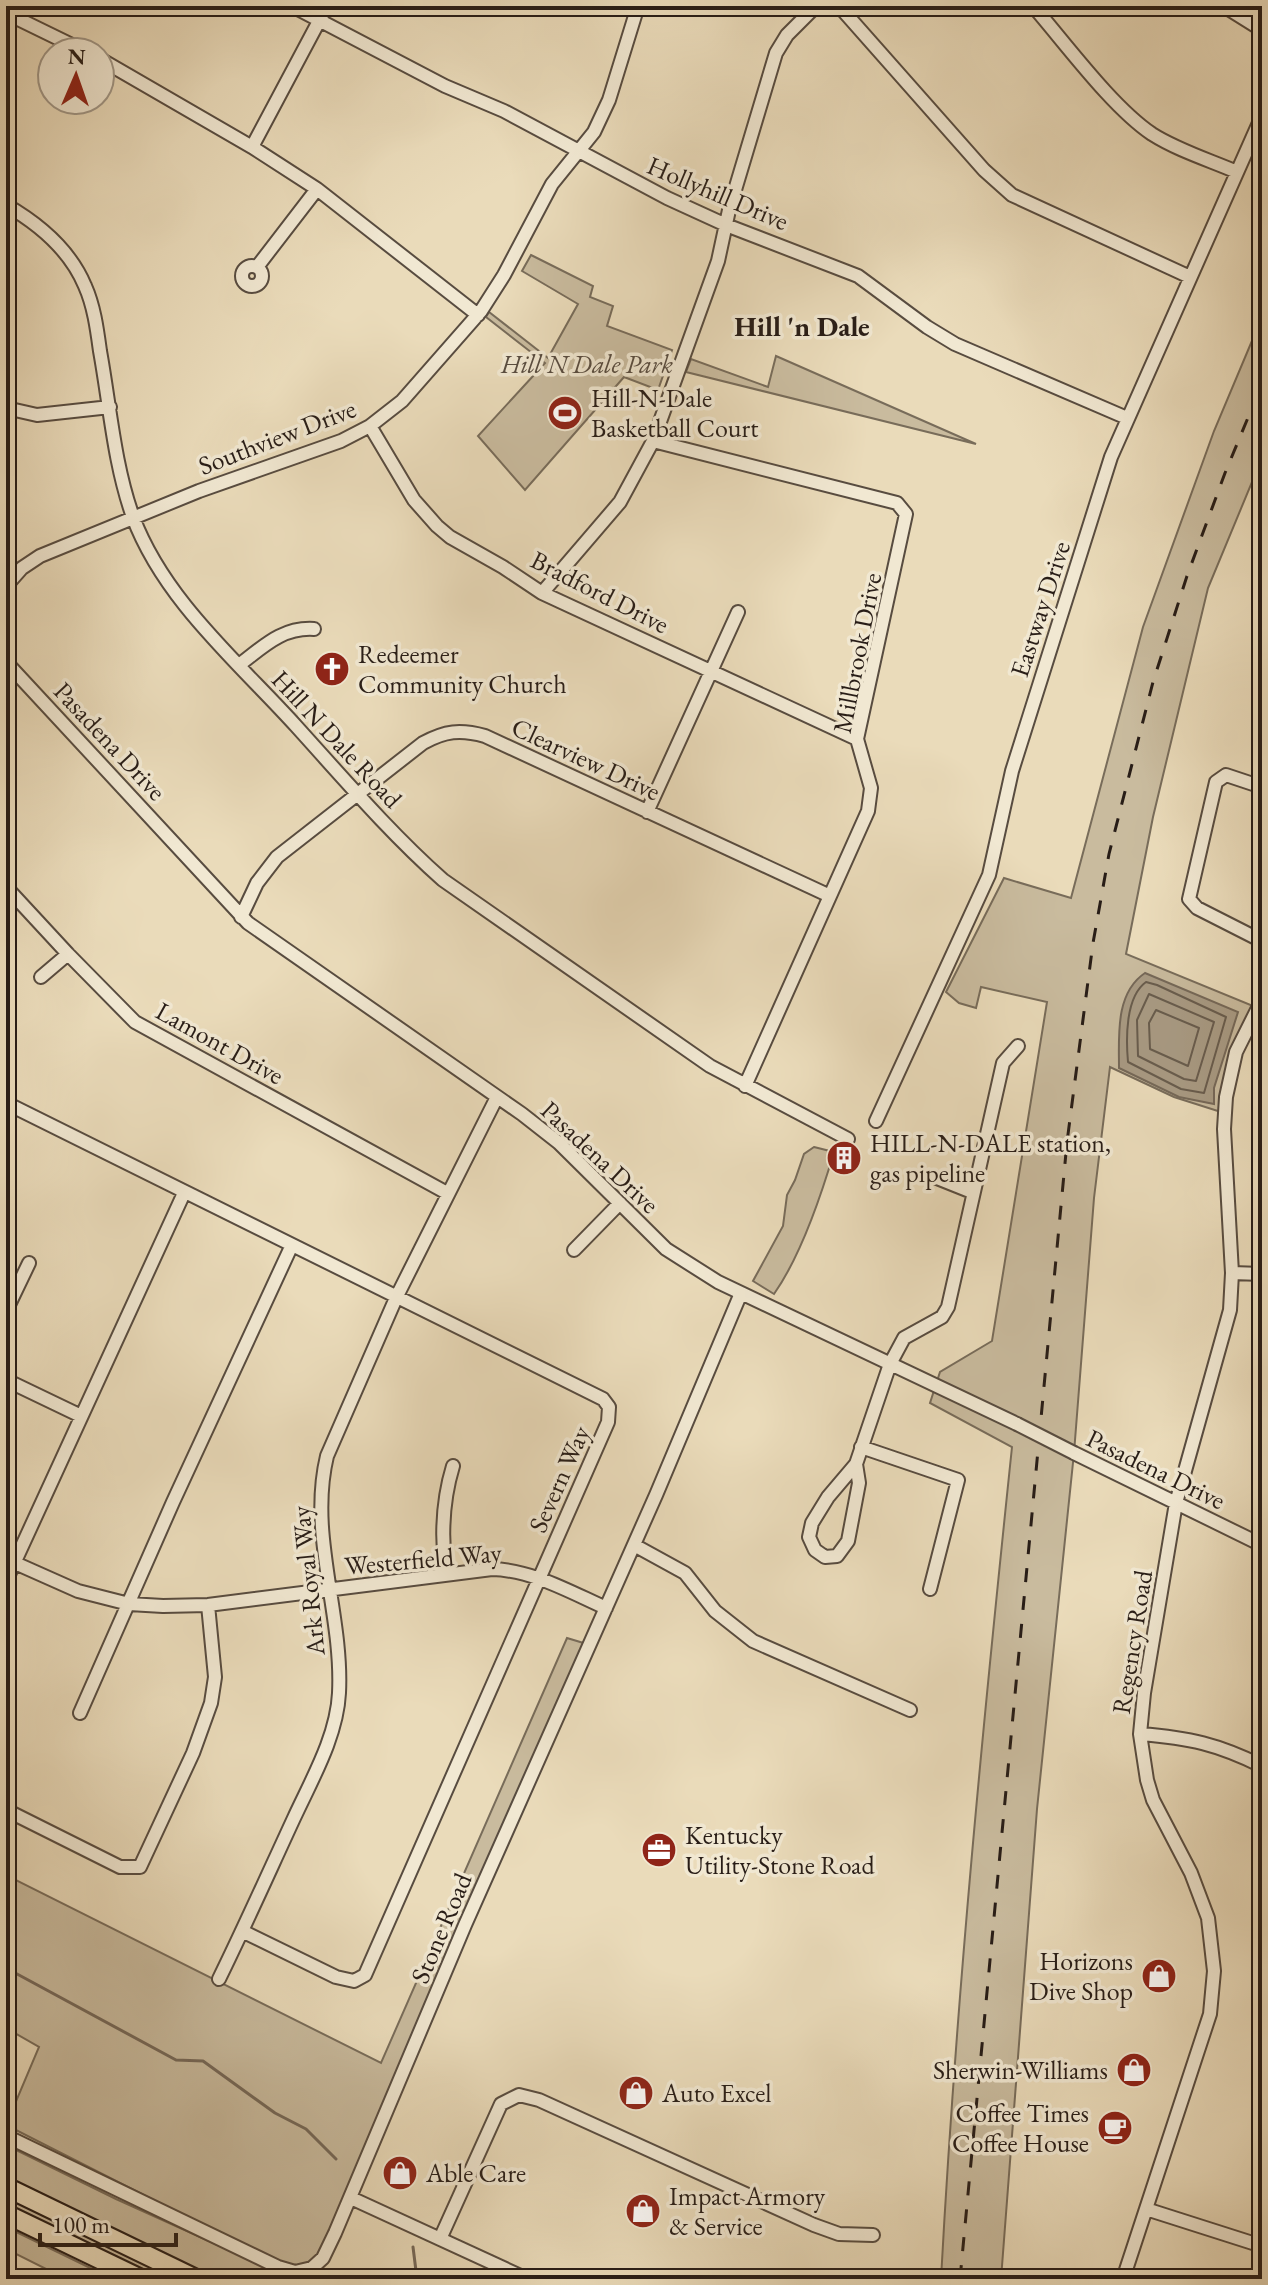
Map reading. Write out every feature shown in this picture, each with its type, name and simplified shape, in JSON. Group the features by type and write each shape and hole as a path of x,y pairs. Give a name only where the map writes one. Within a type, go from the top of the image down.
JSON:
{"highway":[{"path":"6,2187 196,2279"},
{"path":"6,2214 141,2279"}],"street":[{"name":"Hollyhill Drive","path":"292,6 445,86 504,111 667,198 726,225 858,276 940,336 1127,418"},
{"path":"252,147 327,6"},
{"name":"Southview Drive","path":"6,586 22,568 40,556 199,491 325,448 370,426 402,401 478,315 504,275 552,184 580,152 605,112 638,6"},
{"path":"542,593 620,502 653,441 718,261 776,53 787,35 816,6"},
{"path":"839,6 984,170 1012,195 1190,277"},
{"path":"1033,6 1144,128 1156,137 1237,172"},
{"path":"1230,10 1262,30"},
{"path":"6,13 53,36"},
{"path":"116,68 252,147 317,189 478,315"},
{"name":"Eastway Drive","path":"876,1121 989,875 1020,743 1101,486 1127,418 1262,116"},
{"path":"257,267 317,189"},
{"name":"Hill N Dale Road","path":"6,205 60,246 84,284 93,309 120,469 133,517 165,579 239,665 357,794 443,880 684,1049 745,1086 848,1139"},
{"path":"6,408 37,415 110,407"},
{"name":"Bradford Drive","path":"370,426 414,500 450,537 542,593 857,739"},
{"name":"Millbrook Drive","path":"653,441 897,503 903,508 906,520 857,739 869,773 871,798 861,829 745,1086"},
{"path":"647,812 738,612"},
{"path":"239,665 285,632 314,629"},
{"name":"Pasadena Drive","path":"6,662 241,917 279,947 559,1143 677,1257 741,1293 1262,1545"},
{"name":"Clearview Drive","path":"241,917 250,894 269,864 423,743 437,735 461,730 485,736 830,896"},
{"path":"1262,787 1226,775 1216,782 1189,899 1197,908 1262,941"},
{"name":"Lamont Drive","path":"6,887 123,1011 146,1029 447,1193"},
{"path":"41,977 68,954"},
{"name":"Regency Road","path":"1123,2279 1210,2014 1214,1971 1212,1935 1204,1903 1153,1800 1140,1734 1176,1503 1230,1310 1232,1273 1224,1129 1226,1097 1236,1052 1262,1000"},
{"path":"856,1464 859,1483 848,1541 837,1556 825,1557 815,1550 809,1537 812,1523 828,1497 856,1464 890,1364 904,1338 942,1317 948,1307 1003,1063 1018,1046"},
{"name":"Ark Royal Way","path":"219,1979 316,1769 337,1710 339,1664 321,1519 322,1477 339,1426 396,1298 497,1097"},
{"name":"Severn Way","path":"6,1103 291,1247 603,1399 609,1407 608,1422 365,1975 354,1981 336,1977 242,1931"},
{"path":"932,1176 972,1192"},
{"path":"6,1581 10,1561 184,1193"},
{"path":"574,1250 620,1203"},
{"path":"80,1713 291,1247"},
{"path":"6,1311 29,1263"},
{"path":"1232,1273 1262,1274"},
{"name":"Stone Road","path":"6,2136 290,2271 306,2271 323,2258 741,1293"},
{"path":"6,1380 81,1416"},
{"path":"861,1447 958,1480 930,1589"},
{"path":"446,1574 442,1545 444,1506 453,1466"},
{"path":"634,1545 685,1573 715,1611 743,1635 910,1710"},
{"name":"Westerfield Way","path":"10,1561 78,1591 129,1604 208,1605 500,1569 539,1578 606,1608"},
{"path":"6,1810 120,1867 140,1867 193,1753 211,1703 215,1677 208,1605"},
{"path":"1140,1734 1194,1739 1222,1747 1262,1766"},
{"path":"440,2239 501,2104 519,2095 539,2100 814,2225 839,2234 873,2235"},
{"path":"351,2198 527,2279"},
{"path":"1146,2209 1262,2246"}],"green space":[{"name":"Hill N Dale Park","path":"531,255 593,286 590,297 613,306 607,326 672,350 658,390 624,377 525,490 478,436 545,363 486,317 489,312 548,358 578,304 522,271"},
{"path":"1262,317 1262,458 1208,588 1153,817 1126,954 1258,1008 1243,1037 1224,1113 1174,1097 1110,1067 1094,1198 1074,1453 1037,1809 1001,2279 941,2279 971,1863 1012,1447 930,1403 940,1372 992,1341 1047,1002 981,987 976,1008 959,1003 946,992 1004,878 1071,898 1143,627 1214,431"},
{"path":"776,356 976,444 686,372 691,359 768,387"},
{"path":"814,1147 834,1152 801,1244 774,1294 753,1281 783,1226 787,1195 804,1154"},
{"path":"567,1638 590,1645 323,2258 295,2272 6,2125 39,2047 6,2028 6,1875 381,2063"},
{"path":"6,2145 251,2260 295,2278 316,2279 216,2279 6,2178"},
{"path":"6,2197 175,2279 152,2279 6,2208"},
{"path":"6,2227 113,2279 66,2279 6,2249"}],"water":[{"path":"1145,973 1238,1012 1214,1088 1214,1104 1179,1097 1119,1068 1119,1029 1124,1003 1135,982"}],"waterway":[{"path":"6,1968 176,2060 203,2061 275,2113 306,2129 336,2159"},
{"path":"413,2247 417,2279"}],"railway":[{"path":"960,2279 1067,1142 1093,943 1109,854 1153,682 1187,576 1262,384"}],"place":[{"name":"Hill-N-Dale Basketball Court","path":"565,413"},
{"name":"Redeemer Community Church","path":"332,669"},
{"name":"HILL-N-DALE station, gas pipeline","path":"844,1158"},
{"name":"Kentucky Utility-Stone Road","path":"659,1850"},
{"name":"Horizons Dive Shop","path":"1159,1976"},
{"name":"Sherwin-Williams","path":"1134,2070"},
{"name":"Auto Excel","path":"636,2093"},
{"name":"Coffee Times Coffee House","path":"1115,2128"},
{"name":"Able Care","path":"400,2173"},
{"name":"Impact Armory & Service","path":"643,2211"}],"district":[{"name":"Hill 'n Dale","path":"802,326"}]}
